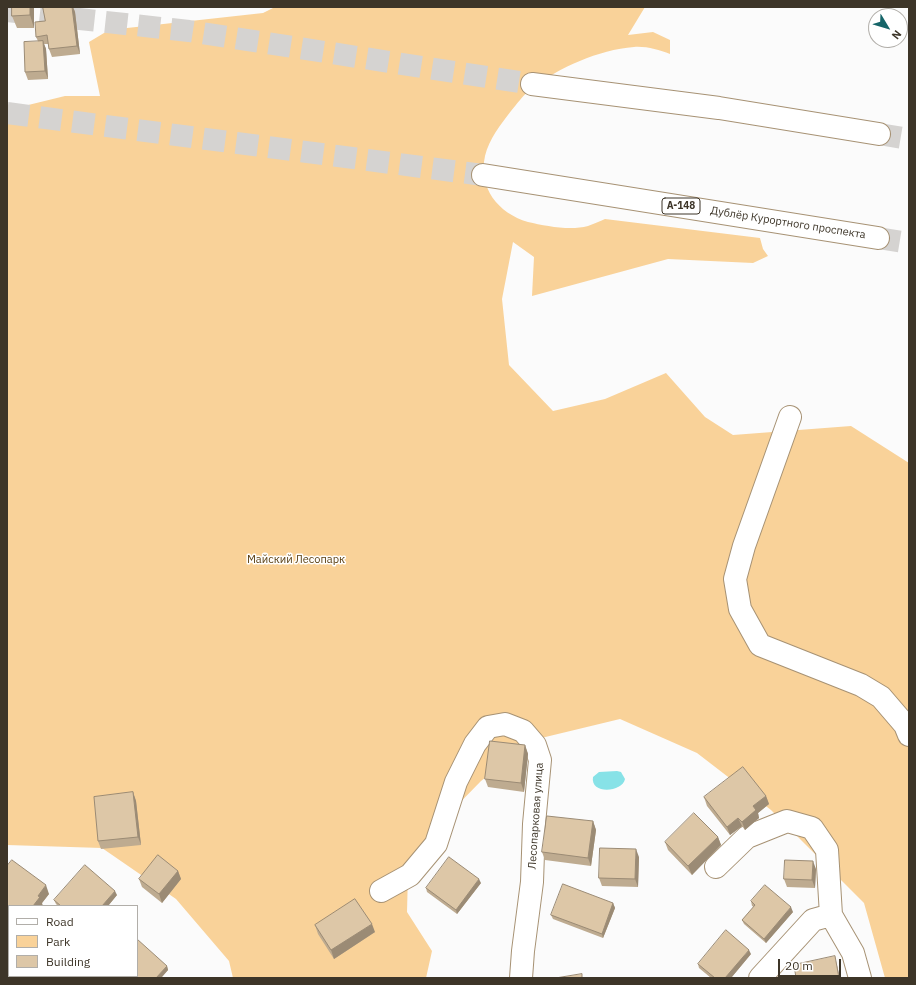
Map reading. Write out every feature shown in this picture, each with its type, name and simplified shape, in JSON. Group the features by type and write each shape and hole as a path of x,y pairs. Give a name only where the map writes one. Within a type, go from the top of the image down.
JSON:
{"main road":[{"path":"532,84 719,108 879,134"},
{"name":"Дублёр Курортного проспекта","path":"483,175 878,238"},
{"path":"790,417 744,546 735,580 740,609 760,645 861,685 881,697 905,725 909,735"},
{"name":"Лесопарковая улица","path":"380,891 410,875 436,844 456,782 475,744 488,727 505,724 523,732 535,745 540,760 534,824 532,882 520,978"},
{"path":"716,867 747,837 787,821 812,828 827,850 831,914 853,953 860,978"},
{"path":"760,978 813,920 831,914"}],"green space":[{"name":"Майский Лесопарк","path":"275,7 645,7 628,35 653,32 670,40 670,54 643,47 634,47 607,52 567,67 531,89 507,116 489,144 485,156 484,168 488,189 499,206 517,218 528,222 574,228 588,226 605,219 760,238 763,249 768,256 753,263 668,259 532,296 534,257 513,242 502,299 509,365 553,411 605,399 666,373 705,417 733,435 851,426 909,463 909,978 885,978 864,903 771,810 697,753 620,719 533,740 481,781 438,825 408,874 407,912 432,951 426,978 233,978 229,961 176,899 102,848 7,845 7,107 16,108 65,96 100,96 89,42 109,30 263,13"}],"water":[{"path":"599,772 621,772 625,779 619,787 607,790 596,787 593,783 593,777"}],"building":[{"path":"12,7 30,7 30,15 12,16"},
{"path":"43,7 72,7 77,46 49,49 47,35 36,37 35,22 45,21"},
{"path":"43,41 45,71 25,72 24,42"},
{"path":"490,741 525,745 521,783 485,779"},
{"path":"743,767 766,796 753,806 756,810 742,822 738,818 727,827 704,797"},
{"path":"133,792 138,837 98,841 94,797"},
{"path":"694,813 718,837 688,866 665,842"},
{"path":"547,816 593,821 588,858 542,852"},
{"path":"600,848 636,849 635,879 599,878"},
{"path":"158,855 178,871 159,894 139,879"},
{"path":"449,857 479,879 456,910 426,888"},
{"path":"12,860 46,885 34,905 8,905 8,909 7,908 7,866"},
{"path":"785,860 813,861 812,880 784,879"},
{"path":"85,865 115,891 103,905 60,905 54,900"},
{"path":"563,884 613,903 602,934 551,915"},
{"path":"765,885 791,907 764,939 742,920 755,905 751,901"},
{"path":"355,899 372,924 331,950 315,925"},
{"path":"726,930 749,950 725,978 715,978 698,964"},
{"path":"138,940 167,966 156,978 134,977 138,977"},
{"path":"835,956 839,978 796,978 794,965"},
{"path":"582,974 582,978 556,978"},
{"path":"92,977 93,978 53,978"}],"tunnel":[{"path":"7,11 189,31 532,84"},
{"path":"7,113 483,175"},
{"path":"879,134 909,139"},
{"path":"878,238 909,243"}]}
